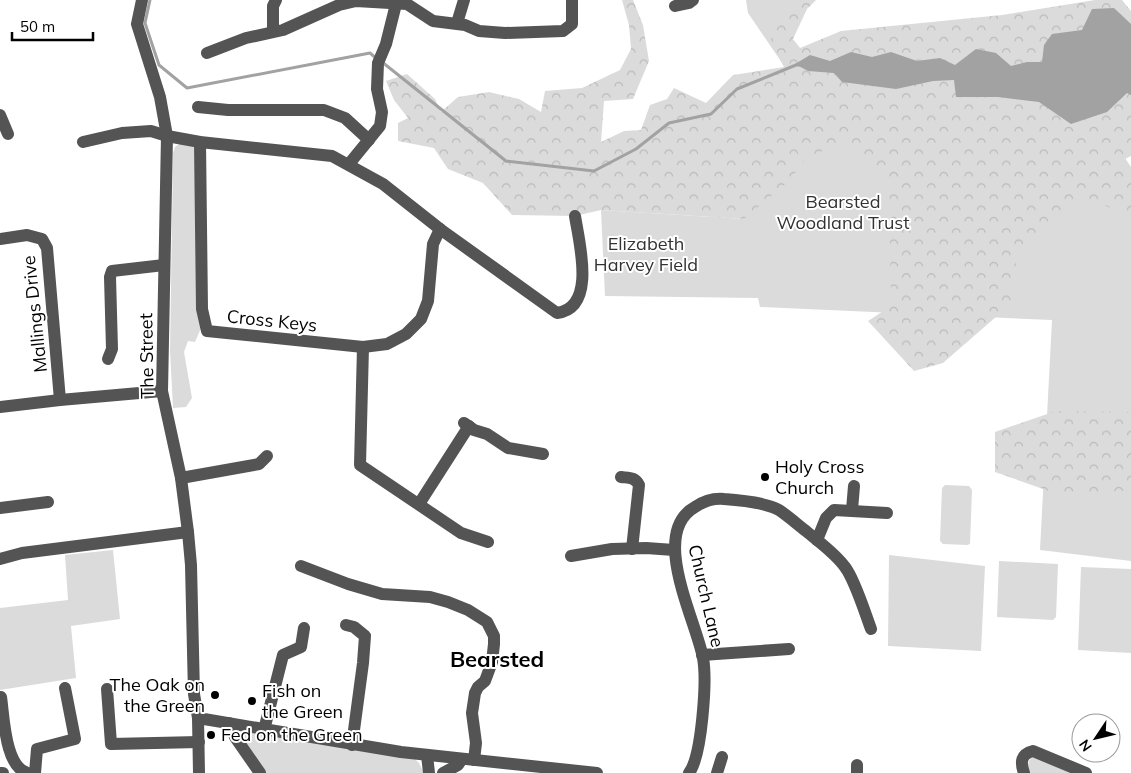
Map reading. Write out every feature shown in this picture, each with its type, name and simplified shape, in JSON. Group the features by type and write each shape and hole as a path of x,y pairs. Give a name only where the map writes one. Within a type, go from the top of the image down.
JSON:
{"street":[{"name":"The Street","path":"142,0 137,24 160,97 167,136 162,391 181,478 188,532 194,694 198,718 199,773"},
{"path":"273,31 273,6 276,0"},
{"path":"457,23 464,0"},
{"path":"207,53 246,38 283,30 342,2 377,1 407,4 433,21 457,23 480,31 505,33 563,31 572,24 572,0"},
{"path":"675,6 689,3 693,0"},
{"path":"348,164 380,126 382,112 377,89 378,63 386,44 395,2"},
{"path":"198,106 228,110 324,110 345,118 369,140"},
{"path":"0,115 8,134"},
{"path":"83,142 122,133 151,131 200,142 332,156 383,184 440,229 557,313 564,312 575,305 580,293 584,270 575,216"},
{"name":"Cross Keys","path":"200,142 202,309 207,330 363,347 387,344 406,334 421,319 428,301 433,244 440,229"},
{"name":"Mallings Drive","path":"0,239 27,235 42,239 47,248 60,400"},
{"path":"108,360 112,349 110,277 112,271 164,265"},
{"path":"363,347 360,465 461,533 488,542"},
{"path":"0,407 162,391"},
{"path":"419,504 469,426 487,434 508,448 543,454"},
{"path":"181,478 258,464 268,456"},
{"path":"621,478 633,478 639,485 632,549"},
{"path":"852,510 854,486"},
{"name":"Church Lane","path":"689,773 693,768 700,735 704,692 702,655 674,550 676,532 687,513 693,508 718,498 777,509 817,540 845,567 872,629"},
{"path":"0,508 48,502"},
{"path":"817,540 826,518 834,510 887,513"},
{"path":"0,559 22,554 188,532"},
{"path":"572,556 612,550 674,550"},
{"path":"301,566 348,584 382,594 430,597 448,602 468,610 487,622 494,636 494,644 492,662 484,680 475,693 472,712 476,743 468,760 443,773"},
{"path":"346,625 365,636 352,745"},
{"path":"264,730 283,655 301,647 304,628"},
{"path":"702,655 789,650"},
{"path":"1,697 10,756 26,773 37,749 75,739 65,688"},
{"path":"107,689 111,744 199,742"},
{"path":"198,718 352,745 468,760 596,773"},
{"path":"229,723 235,738 260,773"},
{"path":"1024,773 1021,765 1022,758 1025,754 1033,751 1086,773"},
{"path":"427,755 429,773"},
{"path":"717,773 722,757"}],"green space":[{"path":"622,0 633,0 643,25 649,61 633,99 604,101 601,142 624,131 641,130 650,105 667,99 674,88 706,103 733,75 784,67 772,45 769,24 794,0 816,0 807,9 793,39 800,48 841,31 1002,15 1095,0 1122,0 1131,11 1131,156 1125,159 1131,181 1131,216 1093,201 1062,212 1016,263 1013,302 943,363 914,371 868,321 891,306 889,172 862,170 862,146 844,143 807,157 788,182 744,219 601,210 575,216 512,215 483,183 448,169 434,148 398,141 398,123 408,118 394,100 386,81 407,74 435,99 441,112 458,97 489,92 519,99 541,112 545,91 582,88 620,70 631,49 629,25"},
{"name":"Bearsted Woodland Trust","path":"746,0 795,0 790,62 1125,158 1131,167 1131,561 1040,550 1052,320 760,307 758,298 605,296 601,210 744,219 789,73 748,13"},
{"path":"182,142 196,148 201,328 195,342 188,341 184,352 192,398 186,407 173,408 170,351 173,153 175,147"},
{"path":"1056,411 1131,412 1131,490 1063,496 995,472 995,432"},
{"path":"945,485 969,486 972,490 970,544 943,544 940,541 942,488"},
{"path":"113,550 120,619 71,626 76,678 0,690 0,608 68,600 65,555"},
{"path":"889,555 985,566 981,651 888,646"},
{"path":"999,561 1058,564 1056,617 1053,620 997,617"},
{"path":"1081,567 1131,569 1131,653 1078,650"},
{"path":"236,731 415,759 424,773 261,773"},
{"path":"1036,756 1079,773 1028,773 1028,764"}],"shaded area":[{"path":"1114,8 1131,24 1131,95 1127,93 1107,112 1071,124 1039,102 998,97 956,97 954,80 933,81 896,89 842,82 834,73 808,71 795,64 810,55 830,61 851,52 872,57 891,52 917,61 940,58 955,65 976,49 996,53 1011,66 1027,62 1042,62 1044,45 1052,34 1082,30 1092,9"}],"waterway":[{"path":"150,0 145,23 159,65 187,88 370,53 377,59"},
{"path":"382,62 506,161 594,171 636,149 669,123 711,114 737,89 796,65 801,65"}],"place":[{"name":"Holy Cross Church","path":"765,477"},
{"name":"The Oak on the Green","path":"215,695"},
{"name":"Fish on the Green","path":"252,701"},
{"name":"Fed on the Green","path":"211,735"}],"district":[{"name":"Bearsted","path":"497,659"}],"park label":[{"name":"Elizabeth Harvey Field","path":"646,254"}]}
